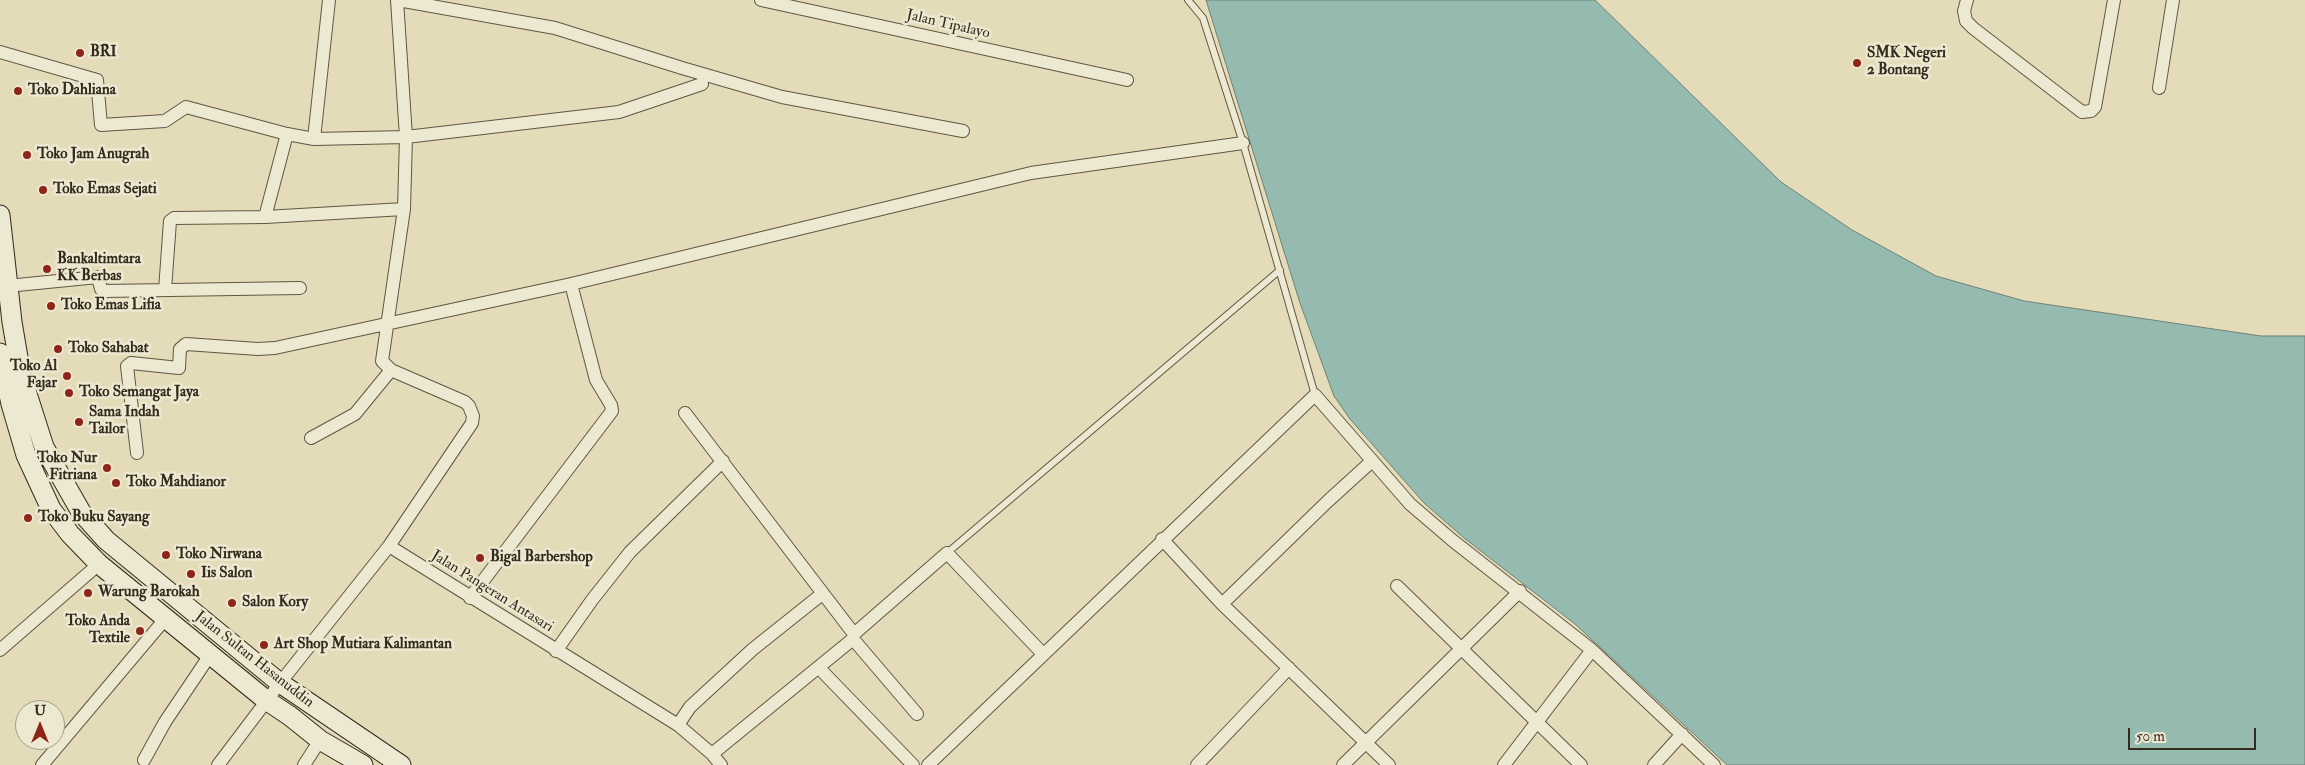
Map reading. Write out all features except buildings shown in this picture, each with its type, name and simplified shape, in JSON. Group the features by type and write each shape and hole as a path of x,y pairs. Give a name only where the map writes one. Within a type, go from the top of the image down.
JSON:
{"street":[{"path":"314,139 329,0"},
{"path":"218,765 280,682 389,546 472,423 473,416 470,406 465,402 391,370 382,361 404,209 406,137 397,0 555,28 782,97 963,131"},
{"name":"Jalan Tipalayo","path":"761,0 1127,80"},
{"path":"1968,0 1964,11 1966,21 1973,28 2082,112 2091,111 2096,107 2114,0"},
{"path":"2159,88 2173,0"},
{"path":"0,52 97,80 101,125 165,121 186,107 287,134 314,139 406,137 618,112 702,84"},
{"path":"265,217 287,134"},
{"path":"137,453 126,368 129,364 177,368 180,366 181,347 186,344 267,349 571,284 1031,174 1243,143"},
{"path":"165,290 169,224 172,219 265,217 404,209"},
{"name":"Jalan Sultan Hasanuddin","path":"0,215 2,254 21,376 44,446 81,512 113,546 280,682 401,765"},
{"path":"7,286 98,277 101,289 104,292 300,288"},
{"path":"470,598 612,411 611,405 596,380 571,284"},
{"name":"Jalan Sultan Hasanuddin","path":"0,352 11,404 26,455 51,510 70,534 99,564 266,700 320,740 363,765"},
{"path":"310,438 356,414 391,370"},
{"path":"928,765 1315,394 1410,504 1431,523 1520,591 1592,650 1714,765"},
{"path":"685,413 723,461 853,637 917,714"},
{"path":"556,651 592,600 630,552 723,461"},
{"path":"1222,604 1372,461"},
{"path":"1162,539 1222,604 1389,765"},
{"name":"Jalan Pangeran Antasari","path":"389,546 678,726 712,754 721,765"},
{"path":"712,754 819,668 947,553 1043,654"},
{"path":"0,650 99,564"},
{"path":"1397,586 1581,765"},
{"path":"1343,765 1520,591"},
{"path":"678,726 690,707 753,649 822,594"},
{"path":"42,765 166,618"},
{"path":"1504,765 1592,650"},
{"path":"144,760 165,722 210,655"},
{"path":"819,668 913,765"},
{"path":"1198,765 1289,668"},
{"path":"1654,765 1682,734"},
{"path":"304,765 320,740"}],"lane":[{"path":"1188,0 1203,18 1243,143 1315,394"},
{"path":"947,553 1280,270"}],"water":[{"path":"1206,0 1595,0 1781,182 1852,230 1936,276 2024,301 2261,336 2305,336 2305,765 1727,765 1575,624 1464,538 1424,503 1350,419 1334,396 1300,303"}],"place":[{"name":"BRI","path":"80,53"},
{"name":"SMK Negeri 2 Bontang","path":"1857,63"},
{"name":"Toko Dahliana","path":"18,91"},
{"name":"Toko Jam Anugrah","path":"27,155"},
{"name":"Toko Emas Sejati","path":"43,190"},
{"name":"Bankaltimtara KK Berbas","path":"47,269"},
{"name":"Toko Emas Lifia","path":"51,306"},
{"name":"Toko Sahabat","path":"58,349"},
{"name":"Toko Al Fajar","path":"67,376"},
{"name":"Toko Semangat Jaya","path":"69,393"},
{"name":"Sama Indah Tailor","path":"79,422"},
{"name":"Toko Nur Fitriana","path":"107,468"},
{"name":"Toko Mahdianor","path":"116,483"},
{"name":"Toko Buku Sayang","path":"28,518"},
{"name":"Toko Nirwana","path":"166,555"},
{"name":"Bigal Barbershop","path":"480,558"},
{"name":"Iis Salon","path":"191,574"},
{"name":"Warung Barokah","path":"88,593"},
{"name":"Salon Kory","path":"232,603"},
{"name":"Toko Anda Textile","path":"140,631"},
{"name":"Art Shop Mutiara Kalimantan","path":"264,645"}]}
